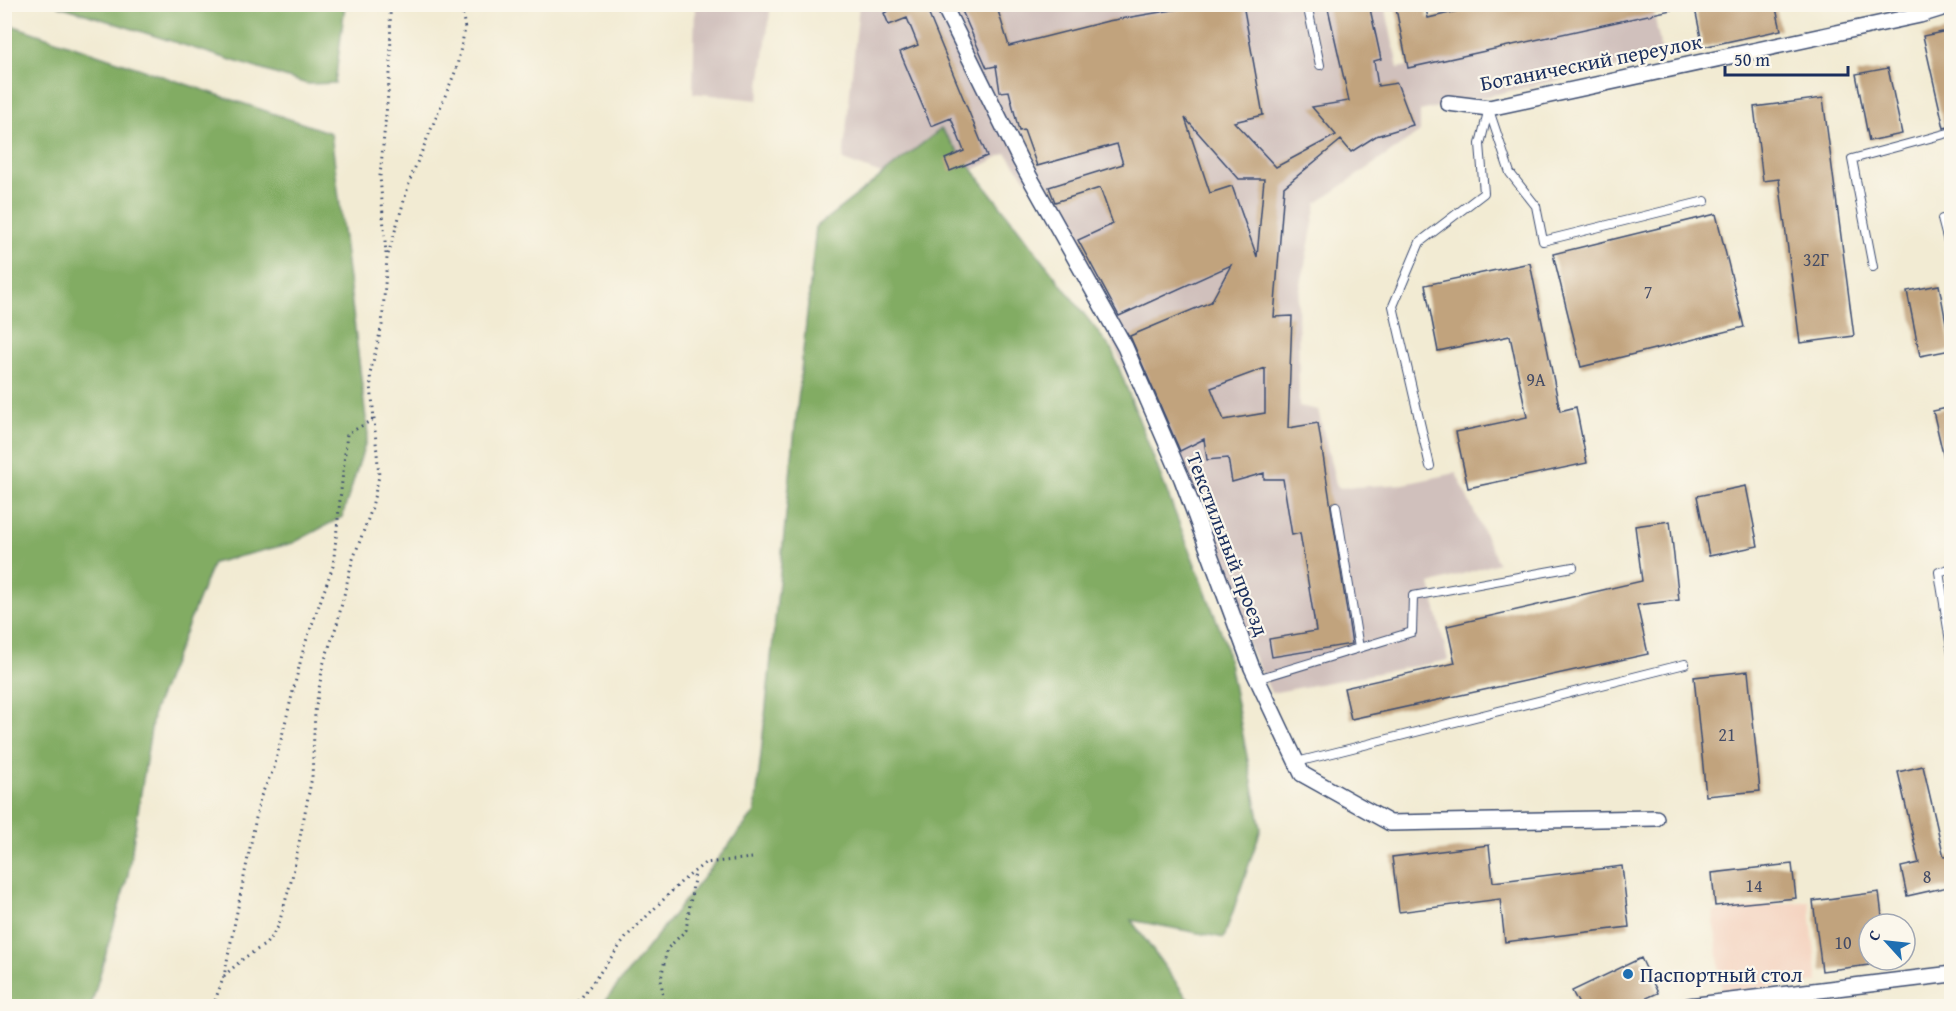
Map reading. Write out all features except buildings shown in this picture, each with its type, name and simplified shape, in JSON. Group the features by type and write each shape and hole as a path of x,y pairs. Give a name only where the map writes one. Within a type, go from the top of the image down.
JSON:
{"street":[{"name":"Текстильный проезд","path":"943,4 1020,160 1125,347 1182,479 1257,679 1302,774 1390,823 1656,818"},
{"name":"Ботанический переулок","path":"1448,103 1489,108 1918,10 1952,5"},
{"path":"1689,1006 1798,1000 1952,975"}],"lane":[{"path":"1307,4 1320,65"},
{"path":"1489,108 1510,173 1536,206 1544,241 1705,201"},
{"path":"1430,466 1394,306 1420,242 1484,193 1480,144 1489,108"},
{"path":"1872,267 1852,159 1952,132"},
{"path":"1942,219 1952,257"},
{"path":"1336,506 1359,648"},
{"path":"1257,679 1412,632 1413,596 1574,567"},
{"path":"1952,568 1939,572 1952,654"},
{"path":"1297,762 1685,664"}],"path":[{"path":"224,976 244,958 266,944 278,927 292,878 312,777 315,712 323,665 337,624 352,562 371,511 379,477 370,374 382,325 387,258 380,176 391,63 390,4"},
{"path":"387,258 411,177 456,70 465,29 461,4"},
{"path":"213,1006 224,976 260,798 274,768 304,646 333,566 347,434 374,419"},
{"path":"575,1006 628,936 681,882 705,863 752,858"},
{"path":"664,1006 661,979 667,949 686,930 696,870"}],"shaded area":[{"path":"695,5 771,5 758,100 693,93"},
{"path":"859,5 1385,5 1398,68 1654,14 1663,57 1420,111 1420,132 1317,203 1298,300 1299,406 1318,410 1337,488 1404,484 1456,473 1498,563 1430,584 1448,660 1271,693 1195,530 1060,223 1006,153 931,192 843,160"},
{"path":"1809,901 1818,982 1722,992 1713,912"}],"green space":[{"path":"57,5 345,5 335,83 307,84"},
{"path":"5,23 331,133 368,435 342,517 293,543 213,563 154,710 128,875 91,1006 5,1006"},
{"path":"941,129 1112,350 1225,642 1261,829 1224,938 1131,920 1193,1006 601,1006 755,812 816,227"}],"place":[{"name":"Паспортный стол","path":"1628,974"}]}
